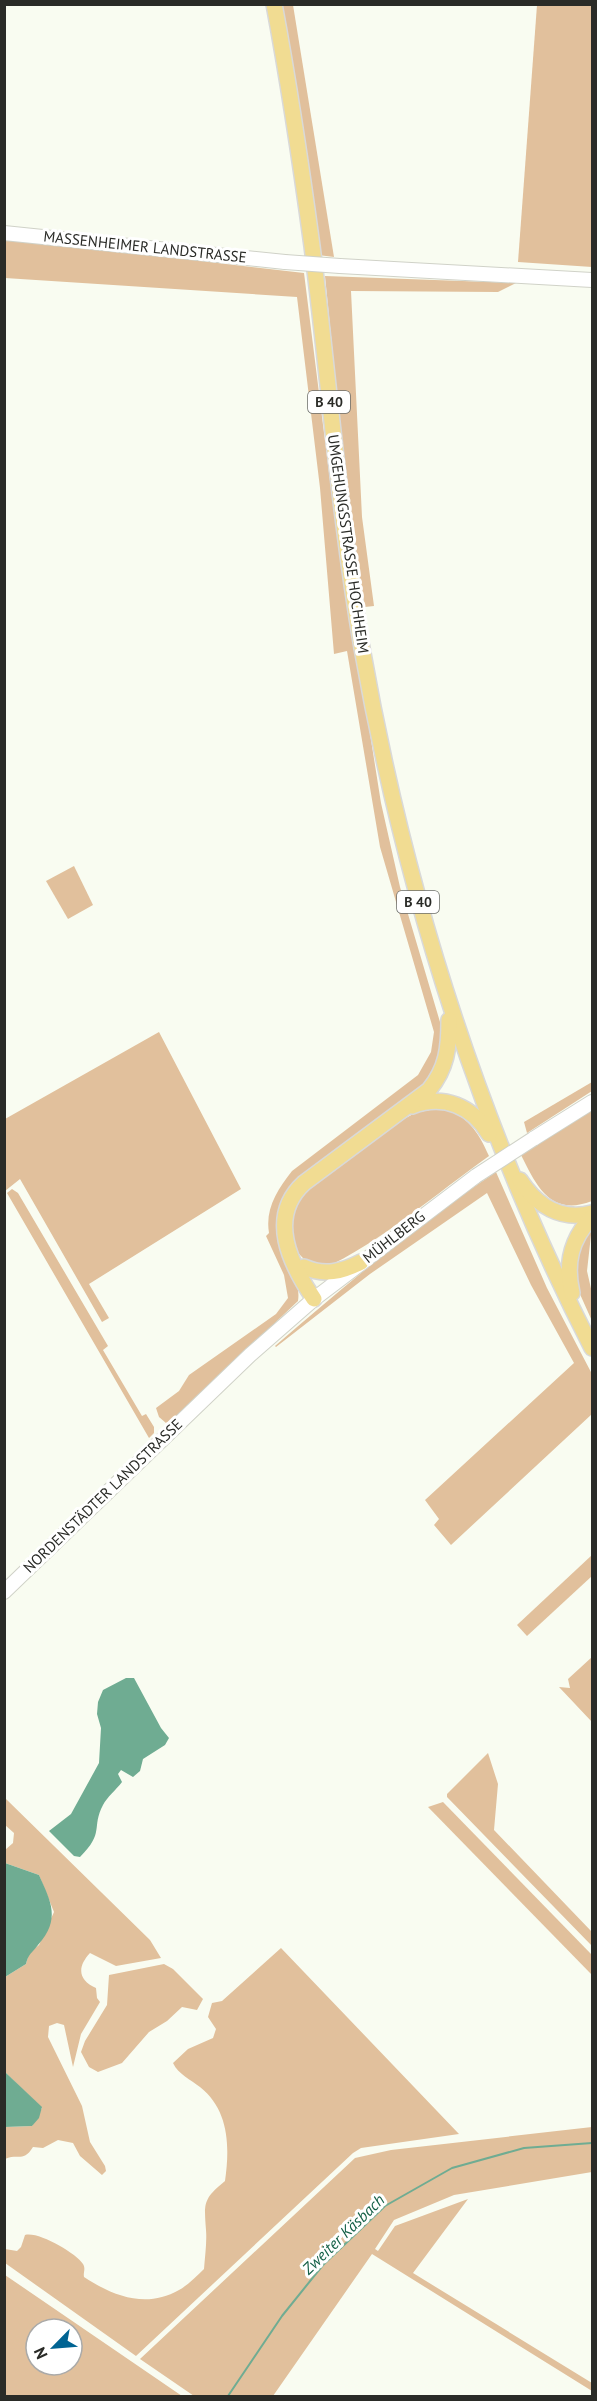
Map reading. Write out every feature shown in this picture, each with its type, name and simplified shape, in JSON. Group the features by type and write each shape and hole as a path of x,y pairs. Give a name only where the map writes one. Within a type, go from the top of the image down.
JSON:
{"main road":[{"name":"UMGEHUNGSSTRASSE HOCHHEIM","path":"274,4 312,247 346,539 362,647 399,830 449,1005"},
{"name":"MASSENHEIMER LANDSTRASSE","path":"4,233 285,262 592,280"},
{"name":"B 40","path":"449,1005 509,1169 592,1348"},
{"path":"314,1299 285,1239 284,1222 294,1193 304,1183 429,1090 443,1069 449,1045 449,1005"},
{"path":"405,1110 434,1101 464,1108 483,1124 509,1169"},
{"name":"MÜHLBERG","path":"202,1401 314,1299 361,1262 476,1176 592,1102"},
{"path":"501,1149 525,1188 539,1203 562,1214 592,1215"},
{"path":"577,1317 568,1276 570,1256 576,1238 592,1215"},
{"path":"291,1255 304,1267 315,1283 314,1299"},
{"path":"304,1267 326,1273 338,1272 361,1262"},
{"name":"NORDENSTÄDTER LANDSTRASSE","path":"4,1592 202,1401"}],"shaded area":[{"path":"282,5 293,5 334,257 318,255"},
{"path":"537,5 592,5 592,267 518,262"},
{"path":"4,238 304,273 330,481 381,803 400,887 440,1022 439,1054 425,1083 293,1185 286,1195 278,1216 277,1237 296,1284 298,1301 176,1417 166,1423 159,1417 156,1408 179,1391 189,1375 276,1314 288,1298 284,1275 266,1236 269,1233 268,1224 273,1200 282,1185 292,1171 418,1075 431,1052 434,1032 380,847 347,651 334,654 320,488 297,297 5,278"},
{"path":"325,276 516,283 498,292 351,291 362,517 374,606 365,607 349,514"},
{"path":"74,866 93,905 68,919 46,881"},
{"path":"159,1032 241,1189 89,1284 109,1318 102,1322 20,1179 5,1191 5,1119"},
{"path":"592,1082 592,1091 527,1133 524,1122"},
{"path":"439,1108 464,1119 476,1131 489,1156 408,1217 343,1258 322,1269 302,1258 294,1243 291,1223 296,1205 306,1191 331,1169 404,1119 415,1113"},
{"path":"592,1109 592,1201 578,1205 556,1202 540,1188 521,1155"},
{"path":"496,1172 547,1288 592,1374 592,1414 451,1545 434,1525 439,1519 425,1500 574,1363 531,1285 487,1193 370,1274 275,1346 410,1234"},
{"path":"12,1189 18,1193 108,1346 103,1350 142,1416 146,1414 154,1427 154,1433 149,1438 7,1193"},
{"path":"592,1226 587,1271 592,1293 592,1321 575,1283 575,1253"},
{"path":"592,1555 592,1576 527,1636 517,1625"},
{"path":"592,1657 592,1722 559,1687 570,1688 568,1679"},
{"path":"126,1678 134,1678 161,1728 169,1738 165,1745 143,1759 140,1771 133,1777 121,1770 118,1774 122,1782 103,1805 92,1842 80,1857 74,1856 49,1831 71,1814 99,1763 101,1728 97,1714 98,1702 103,1690"},
{"path":"488,1753 498,1784 494,1830 592,1932 592,1946 447,1797 447,1794"},
{"path":"5,1798 150,1940 161,1958 116,1966 90,1953 83,1963 81,1973 90,1985 96,1988 100,2002 81,2034 73,2067 64,2025 57,2023 49,2026 48,2037 82,2106 90,2142 105,2166 106,2171 102,2175 80,2156 73,2143 58,2140 43,2148 33,2147 26,2155 5,2159 5,2127 32,2126 42,2108 5,2072 5,1977 26,1964 29,1953 39,1945 54,1912 39,1875 5,1863 5,1850 13,1843 14,1833 5,1825"},
{"path":"443,1802 592,1955 592,1975 428,1807"},
{"path":"4,1852 5,1863 39,1875 52,1910 50,1927 29,1956 26,1964 5,1977"},
{"path":"281,1948 459,2134 361,2148 353,2153 136,2356 5,2263 5,2249 17,2251 25,2235 39,2236 79,2259 84,2266 84,2277 106,2290 130,2298 154,2299 167,2296 189,2283 204,2269 205,2207 212,2192 225,2181 227,2142 217,2106 200,2087 181,2074 173,2063 188,2049 213,2038 216,2029 208,2017 212,2003 222,2001"},
{"path":"164,1964 173,1969 203,1999 197,2010 182,2007 167,2021 149,2032 122,2063 98,2072 89,2067 81,2052 85,2041 107,2005 109,1975"},
{"path":"5,2072 42,2107 39,2118 32,2126 5,2127"},
{"path":"592,2127 592,2172 454,2195 394,2220 375,2249 378,2251 395,2226 468,2199 413,2273 592,2383 592,2391 372,2254 273,2396 194,2396 140,2359 355,2158 391,2150"},
{"path":"5,2275 66,2317 24,2317 24,2377 84,2377 84,2329 182,2396 5,2396"}],"waterway":[{"name":"Zweiter Käsbach","path":"228,2396 282,2316 323,2265 385,2206 452,2168 524,2148 592,2143"}]}
